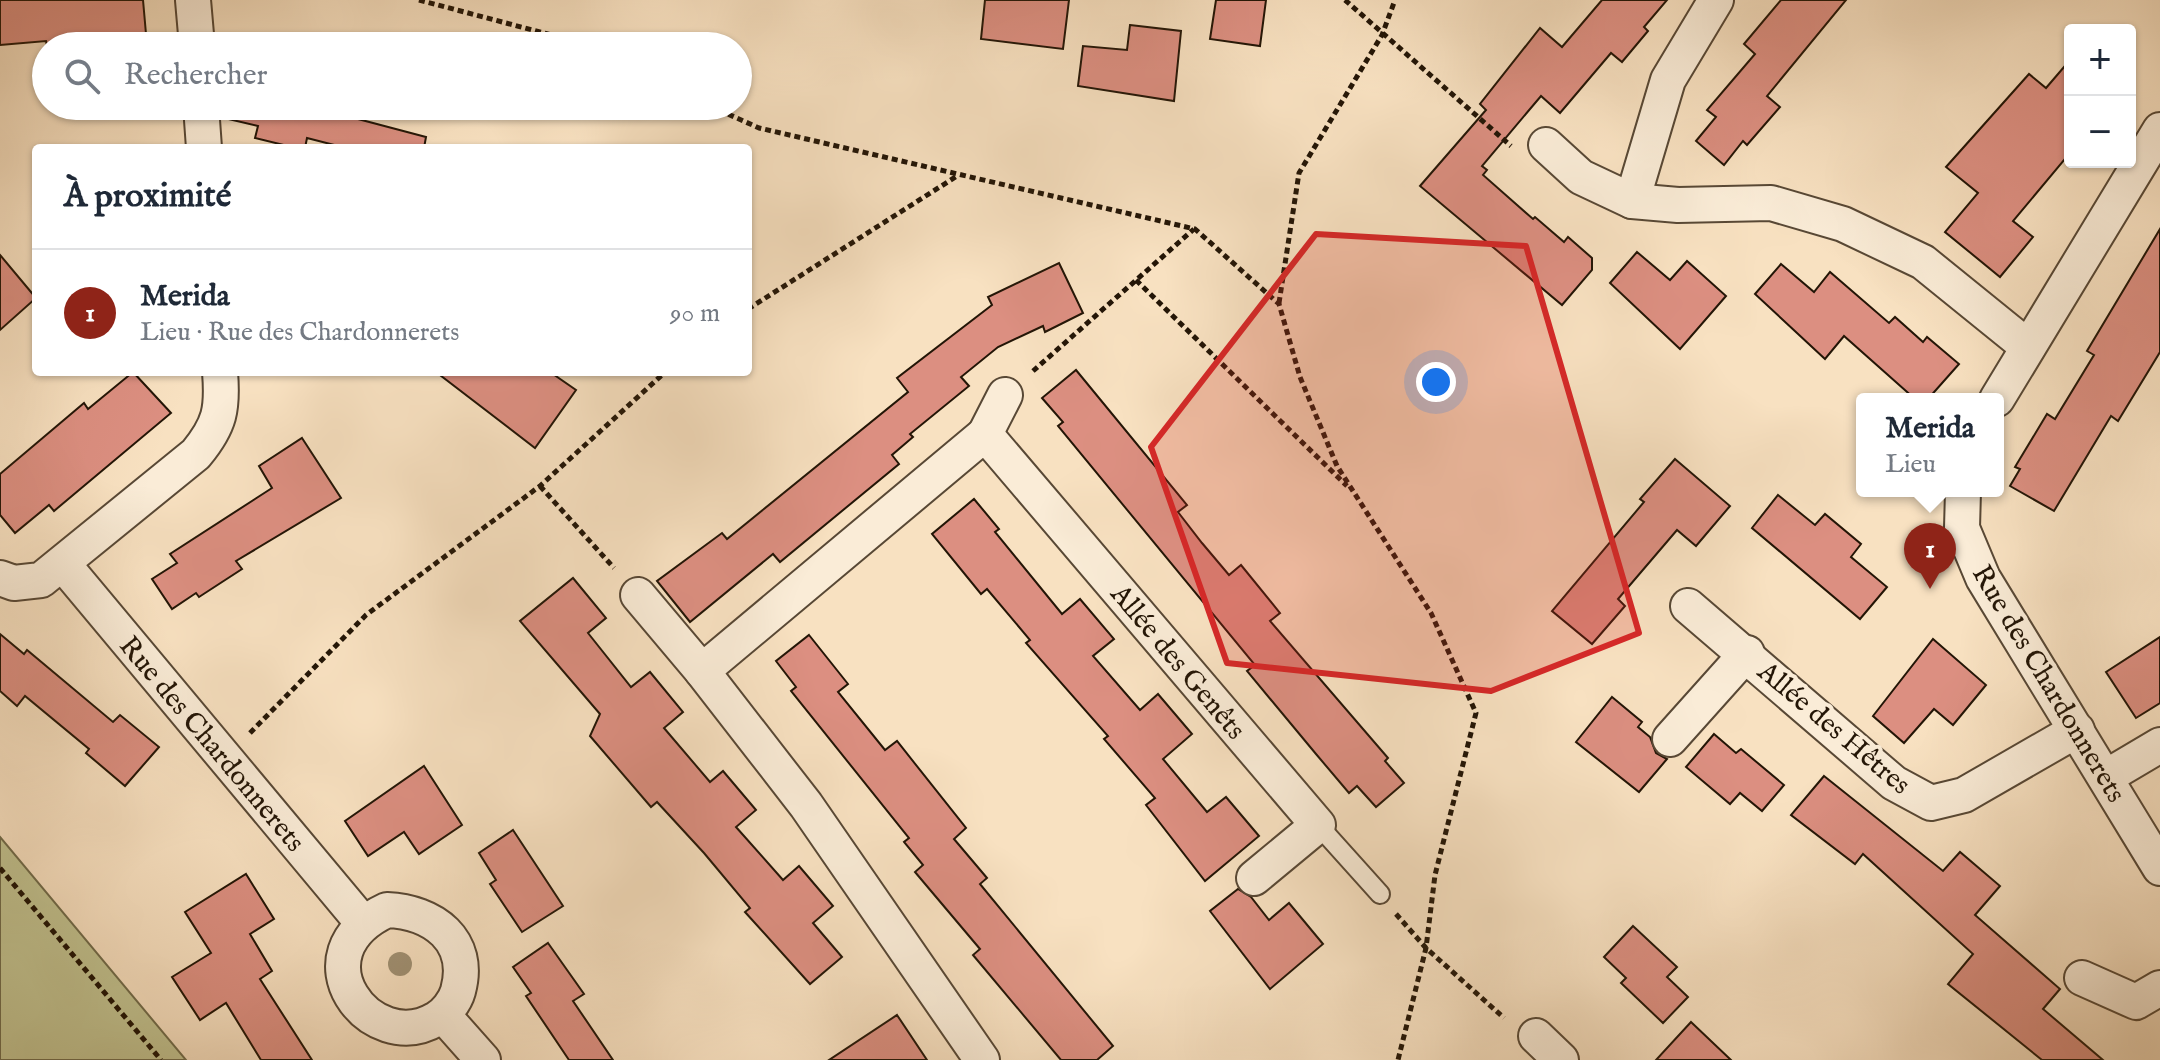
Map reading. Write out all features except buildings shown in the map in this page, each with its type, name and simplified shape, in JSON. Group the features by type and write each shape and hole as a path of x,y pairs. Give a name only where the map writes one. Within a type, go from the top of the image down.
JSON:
{"street":[{"path":"193,0 196,32"},
{"path":"1632,201 1668,80 1716,0"},
{"path":"202,120 204,144"},
{"path":"2001,393 2160,130"},
{"path":"1546,145 1581,177 1632,201 1678,205 1771,203 1843,224 1923,262 2028,347"},
{"path":"0,578 14,583 41,580 196,454 215,431 222,400 220,376"},
{"path":"702,671 985,434 1005,395"},
{"name":"Allée des Genêts","path":"985,434 1318,825"},
{"name":"Rue des Chardonnerets","path":"1963,497 1962,528 1983,578 2160,868"},
{"name":"Rue des Chardonnerets","path":"63,564 362,922"},
{"path":"638,595 702,671 806,805 982,1060"},
{"name":"Allée des Hêtres","path":"1688,606 1747,653 1894,783 1931,803 1964,795 2077,730"},
{"path":"1670,739 1747,653"},
{"path":"2106,777 2160,745"},
{"path":"1254,878 1318,825"},
{"path":"387,910 411,911 433,920 453,941 460,964 458,993 443,1015 418,1030 395,1028 370,1016 350,995 342,973 344,952 362,922 387,910"},
{"path":"2082,978 2136,1002 2160,988"},
{"path":"443,1015 483,1060"},
{"path":"1536,1036 1561,1060"}],"lane":[{"path":"1318,825 1380,894"}],"path":[{"path":"419,0 540,32"},
{"path":"1345,0 1522,156 1546,145"},
{"path":"1395,0 1382,35 1299,173 1279,304 1300,377 1337,466 1431,613 1476,713 1435,875 1426,948 1398,1060"},
{"path":"741,120 759,128 958,176 1195,229 1279,304"},
{"path":"752,306 958,176"},
{"path":"1005,395 1195,229"},
{"path":"1136,280 1354,493"},
{"path":"227,757 366,615 540,486 659,376"},
{"path":"540,486 638,595"},
{"path":"0,868 161,1060"},
{"path":"1380,894 1426,948 1497,1013 1536,1036"}],"highlighted area":[{"path":"1316,234 1526,246 1639,633 1491,691 1227,663 1151,447"}],"green space":[{"path":"0,837 186,1060 0,1060"}],"place":[{"name":"Merida","path":"1930,589"}]}
